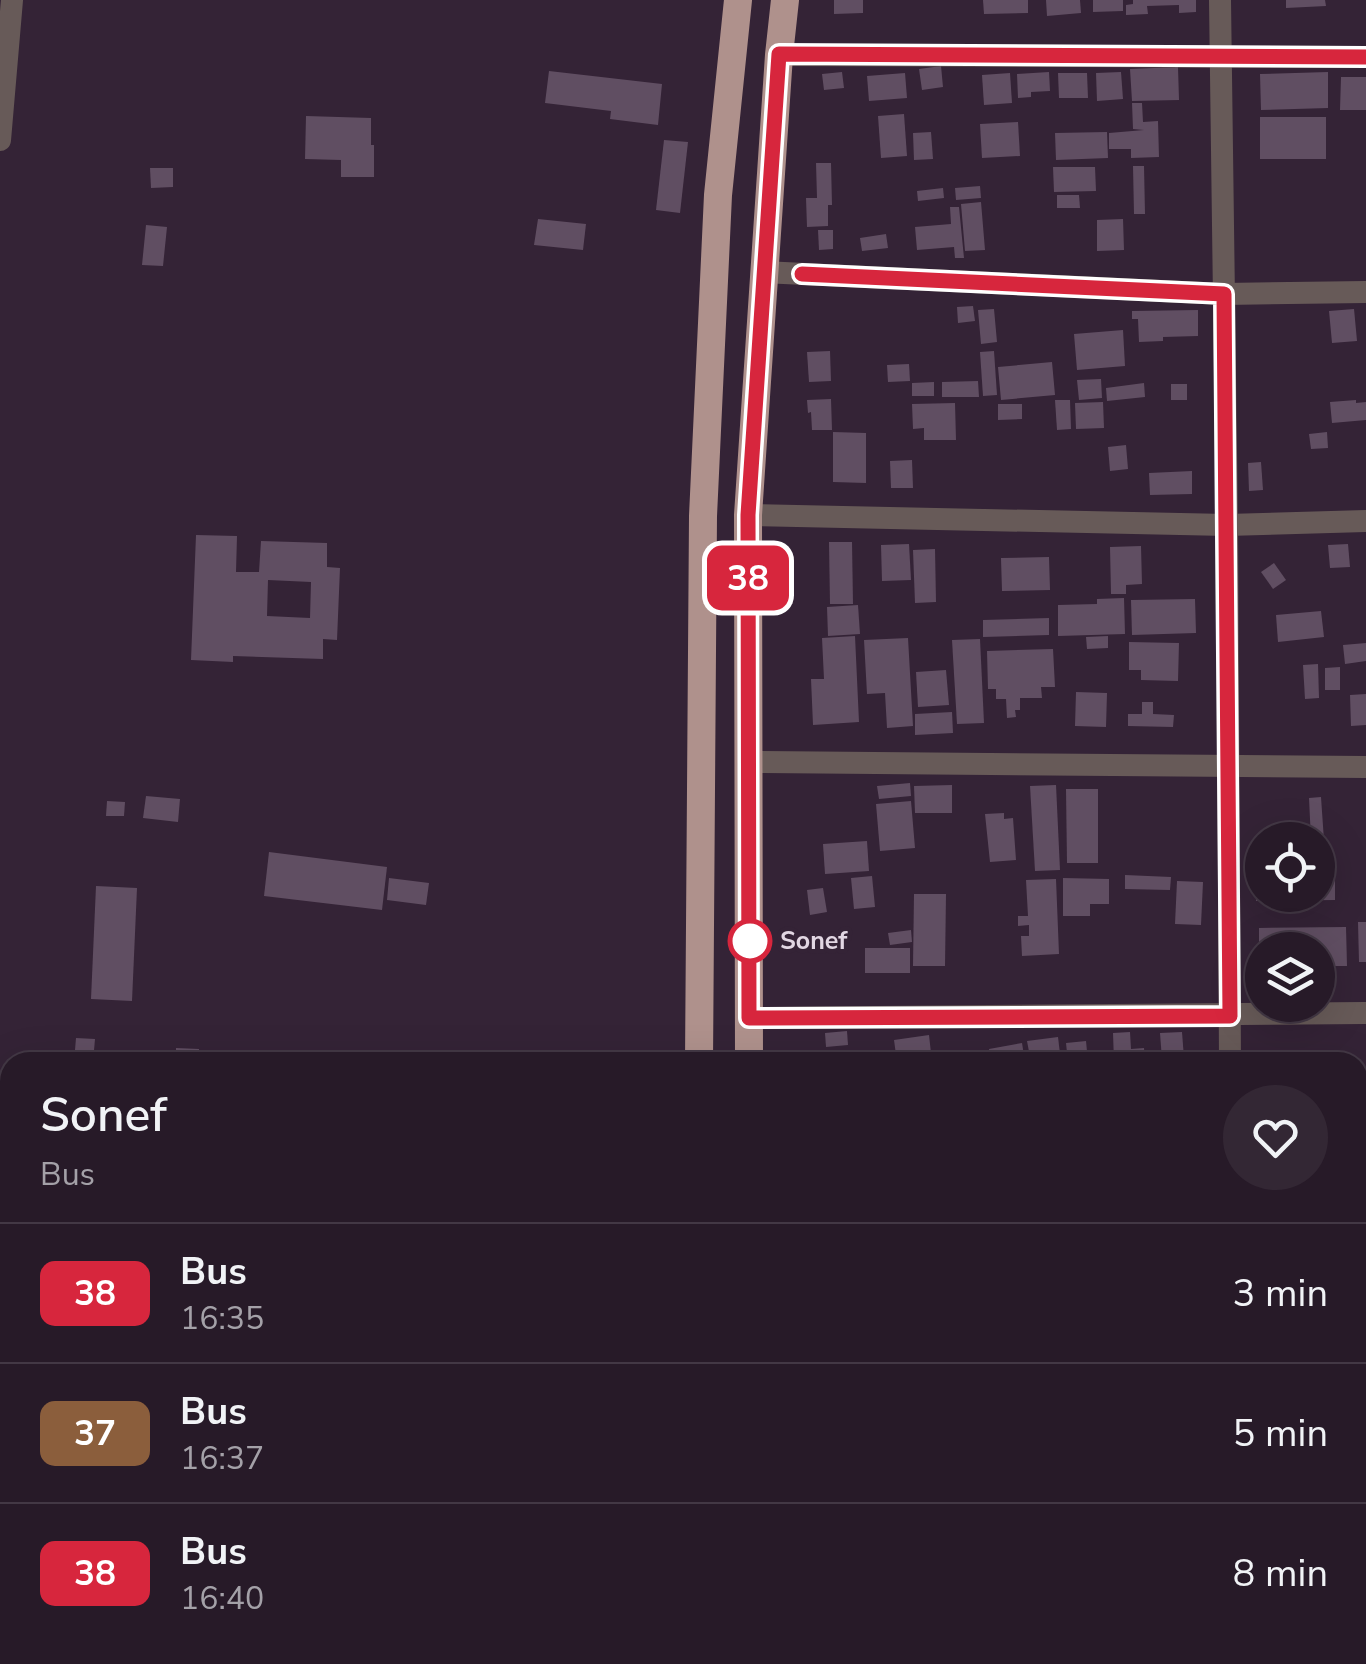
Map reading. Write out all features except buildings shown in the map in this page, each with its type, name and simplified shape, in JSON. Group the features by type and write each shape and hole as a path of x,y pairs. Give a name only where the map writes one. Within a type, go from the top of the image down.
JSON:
{"highway":[{"path":"700,1052 704,516 718,195 738,0"},
{"path":"749,1052 748,515 785,0"},
{"path":"703,602 748,602"}],"street":[{"path":"0,140 12,0"},
{"path":"1220,0 1230,1052"},
{"path":"779,54 1366,57"},
{"path":"763,272 1224,294 1366,292"},
{"path":"748,515 1227,525 1366,521"},
{"path":"749,762 1366,767"},
{"path":"749,1018 1366,1013"}],"bus line":[{"name":"38","path":"802,274 1224,294 1230,1016 749,1018 748,515 779,54 1366,57"}],"place":[{"name":"Sonef","path":"750,941"}]}
